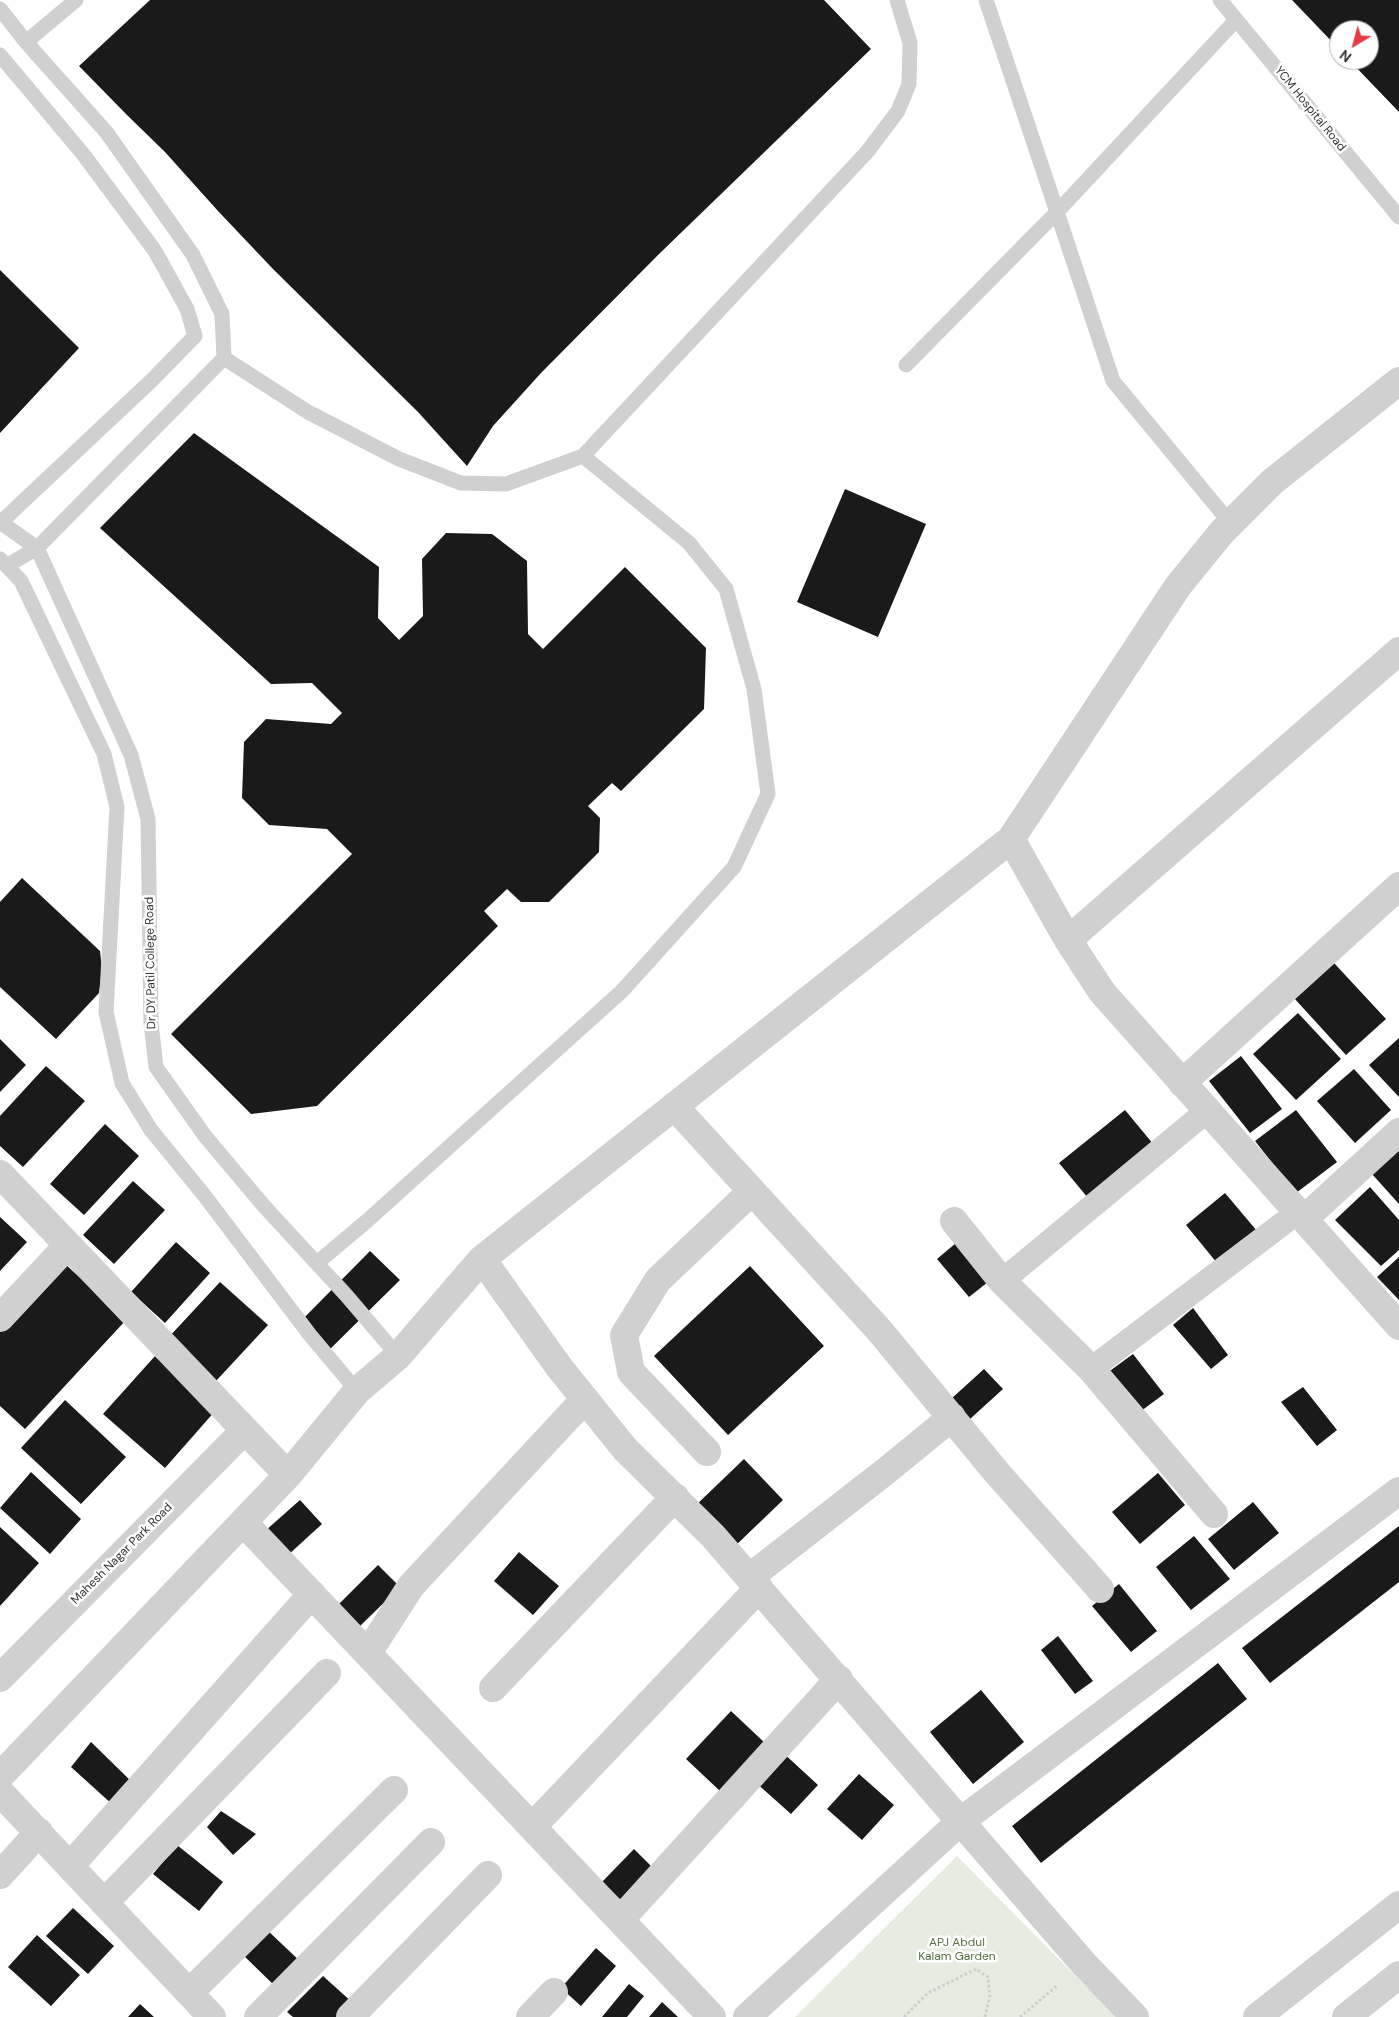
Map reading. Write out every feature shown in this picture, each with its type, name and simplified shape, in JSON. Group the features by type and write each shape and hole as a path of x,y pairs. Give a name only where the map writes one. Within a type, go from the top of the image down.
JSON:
{"street":[{"path":"0,1776 288,1475 357,1391 398,1356 482,1260 1011,839 1178,586 1231,524 1272,482 1399,381"},
{"path":"1068,940 1399,651"},
{"path":"1011,839 1068,940 1102,992 1399,1326"},
{"path":"1182,1083 1399,886"},
{"path":"674,1106 879,1330 998,1474 1100,1589"},
{"path":"1002,1281 1207,1111"},
{"path":"1091,1369 1301,1216 1399,1132"},
{"path":"0,1174 288,1475"},
{"path":"707,1452 631,1372 624,1334 658,1280 752,1191"},
{"path":"954,1221 1002,1281 1091,1369 1214,1514"},
{"path":"0,1318 68,1245"},
{"path":"482,1260 559,1367 624,1449 713,1536 839,1679 1084,1964 1135,2017"},
{"path":"368,1653 411,1586 585,1399"},
{"path":"532,1826 754,1582 952,1417"},
{"name":"Mahesh Nagar Park Road","path":"0,1678 245,1430"},
{"path":"746,2017 961,1821 1399,1491"},
{"path":"493,1688 675,1498"},
{"path":"243,1522 712,2017"},
{"path":"70,1866 312,1594"},
{"path":"104,1903 327,1673"},
{"path":"620,1920 839,1679"},
{"path":"189,1993 394,1790"},
{"path":"0,1792 212,2017"},
{"path":"0,1875 38,1832"},
{"path":"258,2017 432,1842"},
{"path":"350,2017 488,1875"},
{"path":"1257,2017 1399,1905"},
{"path":"1346,2017 1399,1975"},
{"path":"530,2017 554,1992"}],"lane":[{"path":"26,42 76,0"},
{"path":"224,358 316,416 399,459 461,483 506,484 583,456 867,152 898,112 909,84 910,43 897,0"},
{"path":"986,0 1114,382 1231,524"},
{"name":"YCM Hospital Road","path":"1220,0 1397,210"},
{"path":"0,9 26,42 107,133 193,255 222,314 224,358 37,548 4,562 21,581 104,754 117,807 106,1012 122,1083 152,1130 310,1334 357,1391"},
{"path":"906,365 1057,212 1236,20"},
{"path":"0,55 83,154 155,251 187,308 195,336 152,380 0,523 37,548"},
{"path":"316,1263 375,1213 622,991 734,867 768,794 754,689 726,589 689,543 583,456"},
{"name":"Dr DY Patil College Road","path":"37,548 131,755 148,819 151,1023 156,1067 205,1136 263,1206 398,1356"}],"path":[{"path":"1020,2017 1084,1964"},
{"path":"904,2017 928,1993 976,1969 988,1977 990,1995 985,2017"}],"green space":[{"name":"APJ Abdul Kalam Garden","path":"957,1856 1116,2017 795,2017"}],"building":[{"path":"150,0 824,0 871,49 658,255 541,373 493,426 467,466 418,412 273,269 165,152 79,66"},
{"path":"1292,0 1399,0 1399,112 1359,70 1379,70 1379,20 1329,20 1329,39"},
{"path":"0,270 79,348 0,433"},
{"path":"194,433 379,567 378,618 399,640 423,616 422,559 446,533 492,534 527,561 528,634 543,649 625,567 706,648 704,709 621,791 612,783 588,806 600,818 599,852 549,902 521,902 507,889 484,911 498,926 317,1106 251,1114 171,1034 352,854 327,829 269,825 242,798 244,742 266,719 331,724 342,713 312,683 271,684 100,528"},
{"path":"845,489 926,524 878,637 797,602"},
{"path":"22,878 100,951 102,970 99,993 56,1039 0,987 0,902"},
{"path":"1334,963 1386,1019 1346,1055 1294,998"},
{"path":"1298,1013 1341,1059 1296,1100 1253,1054"},
{"path":"1399,1038 1399,1097 1369,1065"},
{"path":"0,1039 26,1065 0,1092"},
{"path":"1241,1056 1282,1109 1250,1133 1209,1081"},
{"path":"46,1066 85,1101 23,1167 0,1146 0,1116"},
{"path":"1354,1069 1391,1110 1355,1143 1317,1101"},
{"path":"1125,1110 1154,1145 1088,1198 1059,1163"},
{"path":"1296,1110 1337,1162 1296,1193 1255,1141"},
{"path":"105,1124 139,1156 84,1215 50,1184"},
{"path":"1399,1149 1399,1204 1372,1174"},
{"path":"133,1181 165,1210 114,1264 83,1235"},
{"path":"1370,1187 1399,1220 1399,1250 1381,1266 1335,1220"},
{"path":"1225,1193 1257,1231 1217,1263 1186,1225"},
{"path":"0,1217 27,1242 0,1271"},
{"path":"176,1242 210,1273 165,1323 131,1292"},
{"path":"956,1243 988,1282 969,1297 937,1259"},
{"path":"370,1251 400,1280 326,1353 297,1325"},
{"path":"1399,1257 1399,1300 1377,1277"},
{"path":"64,1263 126,1320 25,1429 0,1406 0,1332"},
{"path":"750,1266 824,1346 728,1435 654,1356"},
{"path":"220,1282 268,1325 216,1381 168,1338"},
{"path":"1193,1308 1228,1355 1211,1369 1173,1325"},
{"path":"1133,1354 1164,1394 1137,1414 1107,1373"},
{"path":"155,1356 216,1410 165,1468 103,1414"},
{"path":"984,1369 1003,1389 970,1419 951,1399"},
{"path":"1303,1387 1337,1430 1317,1446 1281,1402"},
{"path":"65,1400 126,1457 81,1504 21,1448"},
{"path":"744,1459 783,1500 733,1548 694,1507"},
{"path":"31,1472 81,1519 50,1554 0,1508"},
{"path":"1158,1473 1185,1505 1140,1544 1112,1512"},
{"path":"300,1500 322,1524 287,1556 265,1531"},
{"path":"1253,1502 1279,1533 1234,1570 1208,1539"},
{"path":"1399,1526 1399,1582 1270,1683 1242,1648"},
{"path":"0,1527 39,1563 0,1606"},
{"path":"1194,1536 1230,1579 1191,1610 1156,1567"},
{"path":"519,1552 559,1586 533,1615 494,1581"},
{"path":"378,1565 400,1587 359,1627 338,1605"},
{"path":"1119,1584 1157,1631 1131,1652 1092,1606"},
{"path":"1058,1636 1093,1681 1075,1694 1041,1650"},
{"path":"1218,1663 1247,1699 1041,1863 1012,1826"},
{"path":"981,1690 1024,1742 973,1784 930,1732"},
{"path":"731,1711 765,1743 720,1791 686,1759"},
{"path":"91,1742 133,1783 113,1805 71,1767"},
{"path":"781,1751 818,1785 791,1814 754,1781"},
{"path":"859,1774 894,1805 862,1840 827,1809"},
{"path":"221,1811 256,1834 233,1855 207,1827"},
{"path":"177,1845 223,1882 199,1911 153,1874"},
{"path":"634,1849 656,1871 625,1904 602,1882"},
{"path":"73,1908 114,1946 88,1974 46,1936"},
{"path":"265,1928 303,1964 279,1990 241,1953"},
{"path":"37,1935 80,1975 51,2006 8,1967"},
{"path":"596,1948 616,1966 581,2006 561,1988"},
{"path":"323,1976 353,2003 340,2017 293,2017 287,2012"},
{"path":"629,1984 644,1996 627,2017 602,2017"},
{"path":"662,2002 678,2017 649,2017"},
{"path":"140,2004 154,2017 128,2017"}]}
